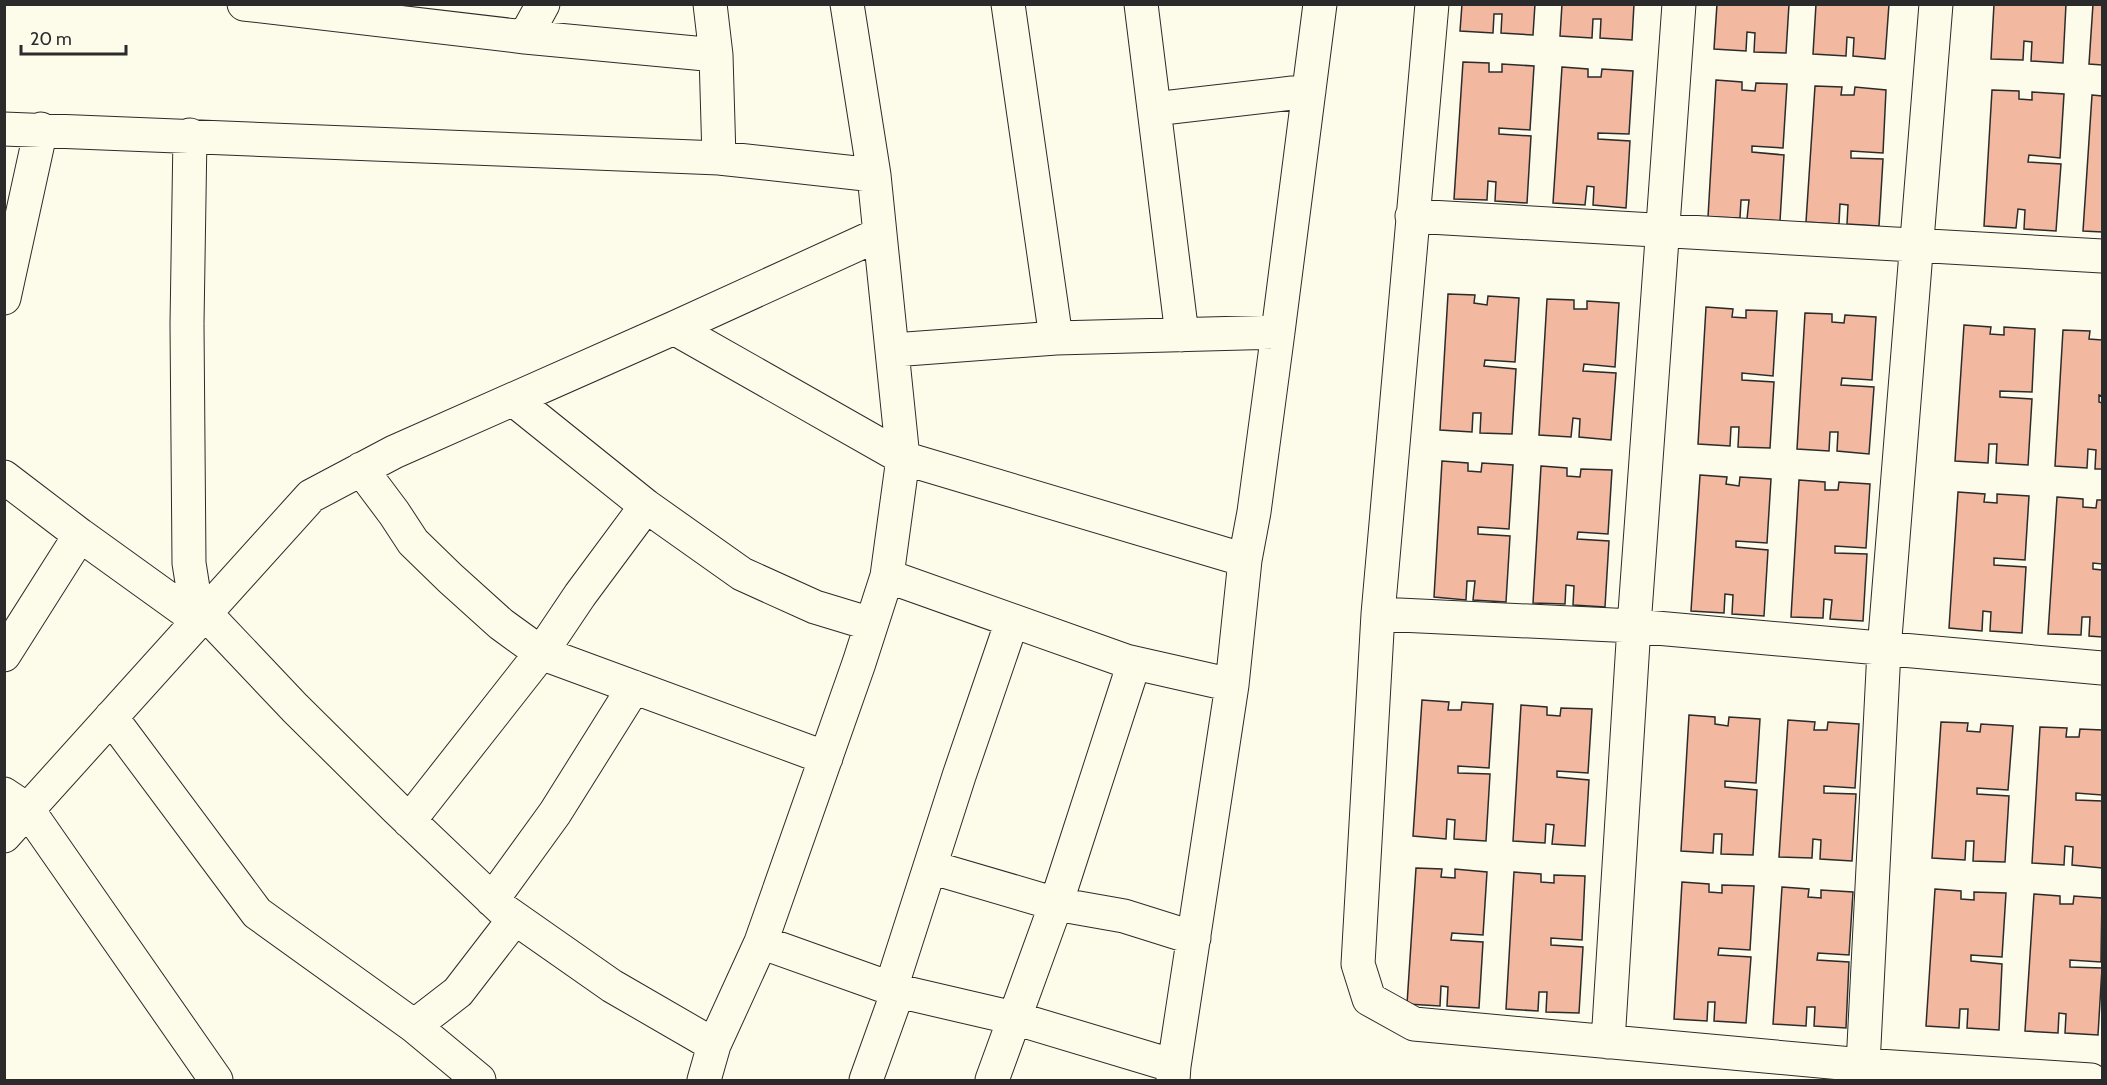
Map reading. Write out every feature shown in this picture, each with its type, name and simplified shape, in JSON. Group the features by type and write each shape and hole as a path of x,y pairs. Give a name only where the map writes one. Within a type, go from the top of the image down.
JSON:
{"street":[{"path":"244,4 525,37 716,55"},
{"path":"525,37 543,4"},
{"path":"710,4 716,55 719,158"},
{"path":"704,1080 714,1045 761,942 887,576 903,458 874,175 847,4"},
{"path":"1008,4 1056,338"},
{"path":"1141,4 1182,335"},
{"path":"761,942 895,989 1014,1018 1173,1073 1232,685 1245,560 1254,512 1320,4"},
{"path":"1432,4 1378,614 1358,964 1368,999 1414,1024 1863,1065 2091,1080"},
{"path":"1608,1042 1634,626 1679,4"},
{"path":"1863,1065 1884,650 1936,4"},
{"path":"1154,109 1309,91"},
{"path":"4,129 719,158 874,175"},
{"path":"4,298 41,129"},
{"path":"190,135 189,563 202,616"},
{"path":"1412,216 2103,256"},
{"path":"4,836 16,802 111,717 311,496 394,452 880,234"},
{"path":"674,328 903,458 1245,560"},
{"path":"893,350 1056,338 1278,332"},
{"path":"514,400 646,506 742,574 815,607 871,624"},
{"path":"361,469 413,542 501,624 541,653 826,758"},
{"path":"4,477 80,535 202,616 409,820 504,909 612,986 714,1045"},
{"path":"409,820 541,653 580,595 646,506"},
{"path":"4,655 80,535"},
{"path":"887,576 1134,663 1232,685"},
{"path":"1378,614 1634,626 2103,668"},
{"path":"866,1080 930,867 1012,621"},
{"path":"992,1080 1056,904 1134,663"},
{"path":"414,1026 458,992 555,813 634,687"},
{"path":"111,717 257,913 414,1026 479,1080"},
{"path":"16,802 216,1080"},
{"path":"930,867 1056,904 1124,916 1194,938"}],"building":[{"path":"1462,4 1535,4 1533,35 1501,33 1502,14 1494,14 1493,33 1460,31"},
{"path":"1562,4 1634,4 1632,40 1600,38 1601,19 1593,19 1592,38 1560,36"},
{"path":"1717,4 1789,4 1786,53 1754,52 1755,33 1747,32 1746,51 1714,49"},
{"path":"1816,4 1889,4 1885,59 1853,56 1854,38 1847,37 1846,56 1813,54"},
{"path":"1994,4 2066,4 2063,63 2031,61 2032,42 2024,41 2023,60 1991,59"},
{"path":"2093,4 2102,4 2102,65 2089,64"},
{"path":"1463,62 1489,63 1489,72 1502,72 1502,64 1534,66 1530,130 1499,128 1499,134 1531,136 1527,203 1495,201 1496,182 1488,181 1487,200 1454,199"},
{"path":"1562,67 1588,69 1588,77 1601,77 1602,69 1633,71 1629,134 1598,133 1598,139 1630,141 1626,208 1593,205 1594,187 1587,186 1585,205 1553,203"},
{"path":"1716,80 1742,82 1742,90 1755,91 1756,83 1787,84 1783,148 1752,146 1752,152 1784,155 1780,221 1747,219 1749,200 1741,200 1740,218 1708,217"},
{"path":"1815,86 1842,87 1841,95 1854,95 1855,87 1886,90 1883,153 1851,151 1851,158 1883,159 1879,226 1847,224 1848,205 1840,204 1839,224 1806,222"},
{"path":"1992,90 2019,91 2019,99 2032,100 2032,92 2064,94 2060,158 2029,155 2028,162 2061,164 2056,231 2024,229 2025,210 2018,209 2016,228 1984,226"},
{"path":"2092,95 2102,96 2102,232 2083,231"},
{"path":"1448,294 1475,295 1474,303 1487,305 1488,296 1519,298 1515,362 1485,360 1484,366 1516,369 1512,434 1480,433 1481,413 1473,413 1472,432 1440,430"},
{"path":"1547,299 1574,300 1574,309 1587,309 1587,301 1619,303 1615,367 1584,364 1583,371 1616,373 1611,440 1579,437 1580,419 1573,418 1571,437 1539,435"},
{"path":"1706,307 1733,309 1732,317 1746,318 1746,310 1777,311 1773,376 1742,373 1742,380 1774,382 1770,448 1738,447 1739,427 1731,427 1730,446 1698,444"},
{"path":"1805,313 1832,314 1832,322 1844,323 1845,315 1876,317 1872,380 1842,378 1841,385 1874,387 1869,454 1837,451 1838,432 1830,432 1829,451 1797,449"},
{"path":"1964,325 1991,327 1990,334 2004,335 2004,327 2035,329 2032,392 2000,391 2000,397 2032,399 2028,465 1996,463 1997,444 1989,444 1988,463 1955,461"},
{"path":"2063,330 2090,331 2089,339 2102,340 2102,396 2099,395 2099,402 2102,403 2102,469 2095,469 2096,450 2088,449 2087,468 2055,466"},
{"path":"1442,461 1468,463 1468,471 1481,472 1482,463 1513,465 1509,529 1478,527 1478,534 1510,536 1506,602 1473,600 1475,581 1467,581 1466,600 1434,597"},
{"path":"1541,466 1567,468 1567,476 1580,477 1581,469 1612,470 1608,534 1578,532 1577,539 1609,541 1605,607 1573,605 1574,586 1566,585 1565,604 1533,603"},
{"path":"1700,475 1727,477 1726,484 1739,486 1740,477 1771,479 1767,543 1736,541 1736,547 1768,550 1764,616 1732,614 1733,595 1725,594 1724,613 1691,611"},
{"path":"1799,480 1825,482 1825,490 1838,490 1839,482 1870,484 1866,548 1835,546 1835,553 1867,554 1863,621 1830,619 1832,600 1824,599 1823,618 1791,617"},
{"path":"1958,492 1985,494 1984,502 1997,503 1997,494 2029,496 2025,560 1994,558 1994,565 2026,567 2022,633 1990,631 1991,612 1983,611 1982,631 1949,628"},
{"path":"2057,497 2083,499 2083,507 2096,508 2097,500 2102,500 2102,564 2093,563 2093,569 2102,570 2102,637 2089,636 2090,617 2082,617 2081,635 2048,634"},
{"path":"1422,700 1449,702 1448,710 1461,710 1462,702 1493,704 1489,768 1458,766 1458,773 1490,774 1486,841 1454,839 1455,820 1447,819 1446,839 1413,836"},
{"path":"1521,705 1547,707 1547,715 1560,716 1561,708 1592,709 1588,773 1557,771 1557,777 1589,780 1585,846 1552,844 1554,825 1546,824 1545,843 1513,841"},
{"path":"1689,715 1715,717 1715,724 1728,726 1729,717 1760,719 1756,783 1725,781 1725,787 1757,790 1753,855 1721,854 1722,834 1714,834 1713,853 1681,851"},
{"path":"1788,720 1815,722 1814,730 1827,730 1828,722 1859,724 1855,788 1824,786 1824,793 1856,794 1852,861 1820,859 1821,840 1813,839 1812,858 1779,857"},
{"path":"1941,722 1968,723 1967,731 1980,732 1981,724 2013,726 2008,790 1977,788 1977,794 2009,796 2005,862 1973,861 1974,841 1966,841 1965,860 1932,858"},
{"path":"2040,727 2067,728 2066,737 2079,737 2080,729 2102,730 2102,795 2076,793 2076,800 2102,801 2102,868 2072,865 2073,847 2065,846 2064,865 2032,863"},
{"path":"1416,868 1442,869 1441,877 1455,878 1455,869 1487,872 1483,935 1452,933 1451,940 1483,942 1479,1008 1447,1006 1448,987 1441,986 1440,1006 1407,1004"},
{"path":"1514,872 1541,874 1541,882 1554,883 1554,875 1585,876 1582,940 1551,938 1551,945 1583,947 1579,1013 1546,1012 1547,992 1539,992 1538,1011 1506,1009"},
{"path":"1682,882 1709,884 1709,892 1722,893 1722,885 1754,886 1750,950 1719,948 1718,955 1751,957 1746,1023 1714,1021 1715,1002 1708,1002 1707,1021 1674,1019"},
{"path":"1782,887 1809,889 1808,897 1821,898 1821,890 1853,892 1849,955 1818,953 1817,960 1849,962 1846,1028 1814,1026 1815,1007 1807,1007 1806,1026 1773,1024"},
{"path":"1935,889 1961,891 1961,899 1974,900 1974,892 2006,893 2002,957 1971,955 1971,961 2002,964 1999,1030 1967,1028 1968,1009 1960,1009 1959,1028 1926,1026"},
{"path":"2034,894 2060,896 2060,904 2073,904 2074,896 2102,898 2101,962 2070,960 2070,967 2102,968 2098,1035 2065,1033 2066,1014 2059,1013 2058,1033 2025,1031"}]}
